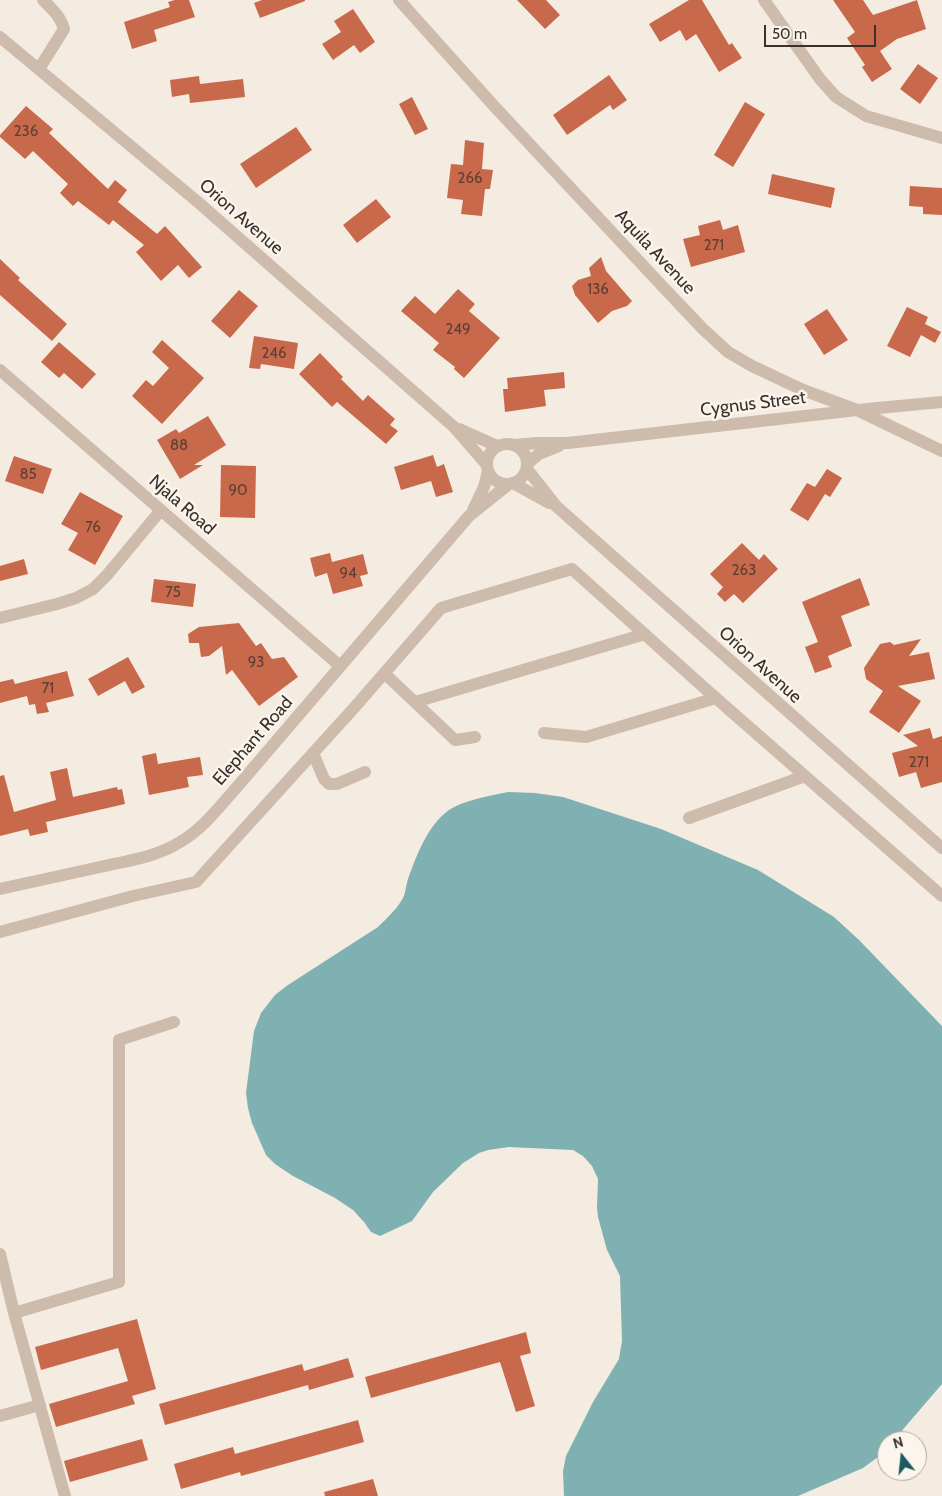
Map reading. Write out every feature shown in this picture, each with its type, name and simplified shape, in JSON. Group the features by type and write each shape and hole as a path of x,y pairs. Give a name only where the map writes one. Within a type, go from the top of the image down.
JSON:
{"street":[{"path":"39,69 64,30 58,16 43,0"},
{"name":"Aquila Avenue","path":"399,0 546,162 697,322 728,352 802,390 857,410 942,451"},
{"path":"764,0 820,79 836,97 850,108 866,116 942,138"},
{"name":"Orion Avenue","path":"0,37 198,203 454,427 488,468"},
{"name":"Njala Road","path":"0,370 340,666"},
{"name":"Cygnus Street","path":"515,445 538,443 568,444 857,410 942,402"},
{"name":"Orion Avenue","path":"454,427 497,446"},
{"path":"509,443 524,452 528,466 522,478 511,484 497,481 488,468 489,454 497,446 509,443"},
{"name":"Cygnus Street","path":"528,466 547,450 568,444"},
{"name":"Orion Avenue","path":"528,466 556,506 942,848"},
{"name":"Elephant Road","path":"469,516 484,487 488,468"},
{"name":"Orion Avenue","path":"511,484 556,506"},
{"name":"Elephant Road","path":"0,889 136,859 180,843 199,828 232,793 469,516 511,484"},
{"path":"0,618 76,598 92,589 107,575 161,510"},
{"path":"0,932 196,882 441,608 572,569 942,896"},
{"path":"415,702 645,634"},
{"path":"384,673 455,740 475,737"},
{"path":"544,733 586,737 716,698"},
{"path":"313,753 324,779 329,784 337,784 365,772"},
{"path":"689,818 805,776"},
{"path":"14,1313 120,1282 119,1040 174,1022"},
{"path":"0,1254 14,1313 64,1496"},
{"path":"0,1416 40,1405"}],"water":[{"path":"508,792 563,797 661,829 758,870 834,917 859,940 942,1026 942,1384 902,1431 877,1431 877,1458 863,1468 798,1496 564,1496 563,1471 566,1456 593,1402 619,1359 622,1341 620,1276 607,1250 598,1217 598,1179 592,1166 583,1156 573,1150 509,1147 488,1150 463,1163 433,1192 412,1221 380,1236 371,1232 353,1210 335,1198 293,1176 275,1164 266,1155 252,1123 246,1093 254,1031 261,1013 275,995 288,985 378,927 403,898 415,860 435,824 449,810 477,799"}],"building":[{"path":"189,0 195,17 154,30 157,41 132,49 124,22 170,7 168,2"},
{"path":"262,0 305,1 260,18 254,3"},
{"path":"517,0 546,0 560,15 545,29"},
{"path":"689,0 702,0 729,45 732,43 742,58 719,72 696,34 686,41 680,30 660,42 649,24"},
{"path":"833,0 863,0 873,15 917,0 926,29 897,39 880,51 892,69 872,82 862,67 865,65 847,38 855,32"},
{"path":"353,9 375,42 360,53 354,45 333,60 322,44 341,32 334,21"},
{"path":"918,64 938,78 920,104 900,89"},
{"path":"609,75 627,100 613,110 610,105 567,135 553,115"},
{"path":"199,76 200,84 243,79 245,97 190,103 189,94 172,97 170,80"},
{"path":"412,97 428,129 415,135 399,104"},
{"path":"745,102 765,114 733,167 714,155"},
{"path":"26,106 53,129 49,133 108,189 115,180 127,190 118,202 157,234 165,226 202,267 189,278 178,265 161,281 136,252 144,245 113,220 109,225 78,201 73,206 60,193 68,184 33,151 25,159 0,137"},
{"path":"296,127 312,150 256,188 240,164"},
{"path":"465,140 484,143 482,169 493,170 490,189 485,189 482,216 461,214 463,200 447,198 451,164 463,165"},
{"path":"772,174 835,188 831,208 768,194"},
{"path":"910,186 942,188 942,215 923,214 923,207 909,206"},
{"path":"376,199 391,217 357,243 343,225"},
{"path":"720,220 723,230 738,225 745,252 691,267 683,239 700,235 698,226"},
{"path":"601,257 606,271 632,301 627,306 612,311 598,323 575,295 572,286 578,280 591,276 589,268"},
{"path":"0,259 20,278 18,280 67,324 52,341 0,295"},
{"path":"458,289 475,304 469,311 500,338 464,378 454,369 455,367 433,350 439,343 401,311 415,296 435,314"},
{"path":"239,290 258,306 230,338 211,321"},
{"path":"907,307 928,317 925,324 941,332 935,343 921,335 910,357 887,346"},
{"path":"827,309 848,340 824,355 804,324"},
{"path":"254,336 298,343 294,369 261,364 260,369 249,368"},
{"path":"162,340 204,378 162,424 132,396 146,380 153,386 169,368 152,352"},
{"path":"59,342 96,374 82,389 64,373 59,378 41,362"},
{"path":"320,353 343,377 341,379 363,401 368,395 395,419 390,425 398,431 386,444 337,402 332,407 299,374"},
{"path":"564,372 565,388 544,390 546,406 505,412 503,389 508,389 507,378"},
{"path":"208,416 226,445 194,465 203,465 180,479 157,440 176,429 179,433"},
{"path":"433,455 437,467 444,464 453,492 436,497 431,481 401,490 394,467"},
{"path":"14,456 52,469 43,494 5,481"},
{"path":"221,465 256,466 255,518 220,517"},
{"path":"827,469 842,478 830,497 825,494 808,521 790,510 807,483 815,487"},
{"path":"80,492 123,516 95,565 68,550 78,533 61,524"},
{"path":"742,543 759,560 764,554 778,569 743,603 734,594 725,602 717,594 723,587 710,574"},
{"path":"330,553 332,562 363,554 368,574 360,576 363,586 333,594 327,573 315,577 310,558"},
{"path":"24,559 28,574 0,581 0,566"},
{"path":"860,578 870,605 841,616 852,646 828,656 832,667 815,673 805,647 818,642 802,602"},
{"path":"154,579 196,584 193,607 151,602"},
{"path":"239,623 256,646 261,643 272,659 284,657 298,677 259,706 232,670 226,675 222,646 209,656 201,657 199,643 189,643 188,634 199,627"},
{"path":"921,639 909,656 929,652 935,679 898,686 921,701 899,733 869,712 883,691 866,679 864,668 880,644 890,642 894,645"},
{"path":"128,657 145,687 132,694 125,681 98,696 88,679"},
{"path":"67,671 74,696 46,703 49,712 37,714 35,704 29,705 27,696 0,703 0,682 13,679 15,684"},
{"path":"930,728 933,739 942,736 942,782 921,788 916,772 899,777 892,753 918,746 903,735"},
{"path":"156,753 158,764 200,757 203,775 187,777 189,787 149,795 142,756"},
{"path":"67,768 73,797 117,787 118,790 122,789 125,804 46,822 48,832 30,836 28,829 0,836 0,776 4,775 14,812 56,800 50,772"},
{"path":"137,1319 156,1389 132,1396 135,1404 56,1427 49,1404 128,1381 118,1348 41,1370 35,1347"},
{"path":"526,1332 531,1353 520,1356 535,1406 516,1412 500,1362 371,1398 365,1377"},
{"path":"348,1358 354,1377 309,1390 308,1385 165,1425 159,1404 302,1364 304,1371"},
{"path":"358,1420 364,1442 241,1476 240,1472 181,1489 174,1464 233,1447 235,1454"},
{"path":"142,1439 148,1460 70,1482 64,1461"},
{"path":"373,1479 378,1496 325,1496 324,1492"}]}
